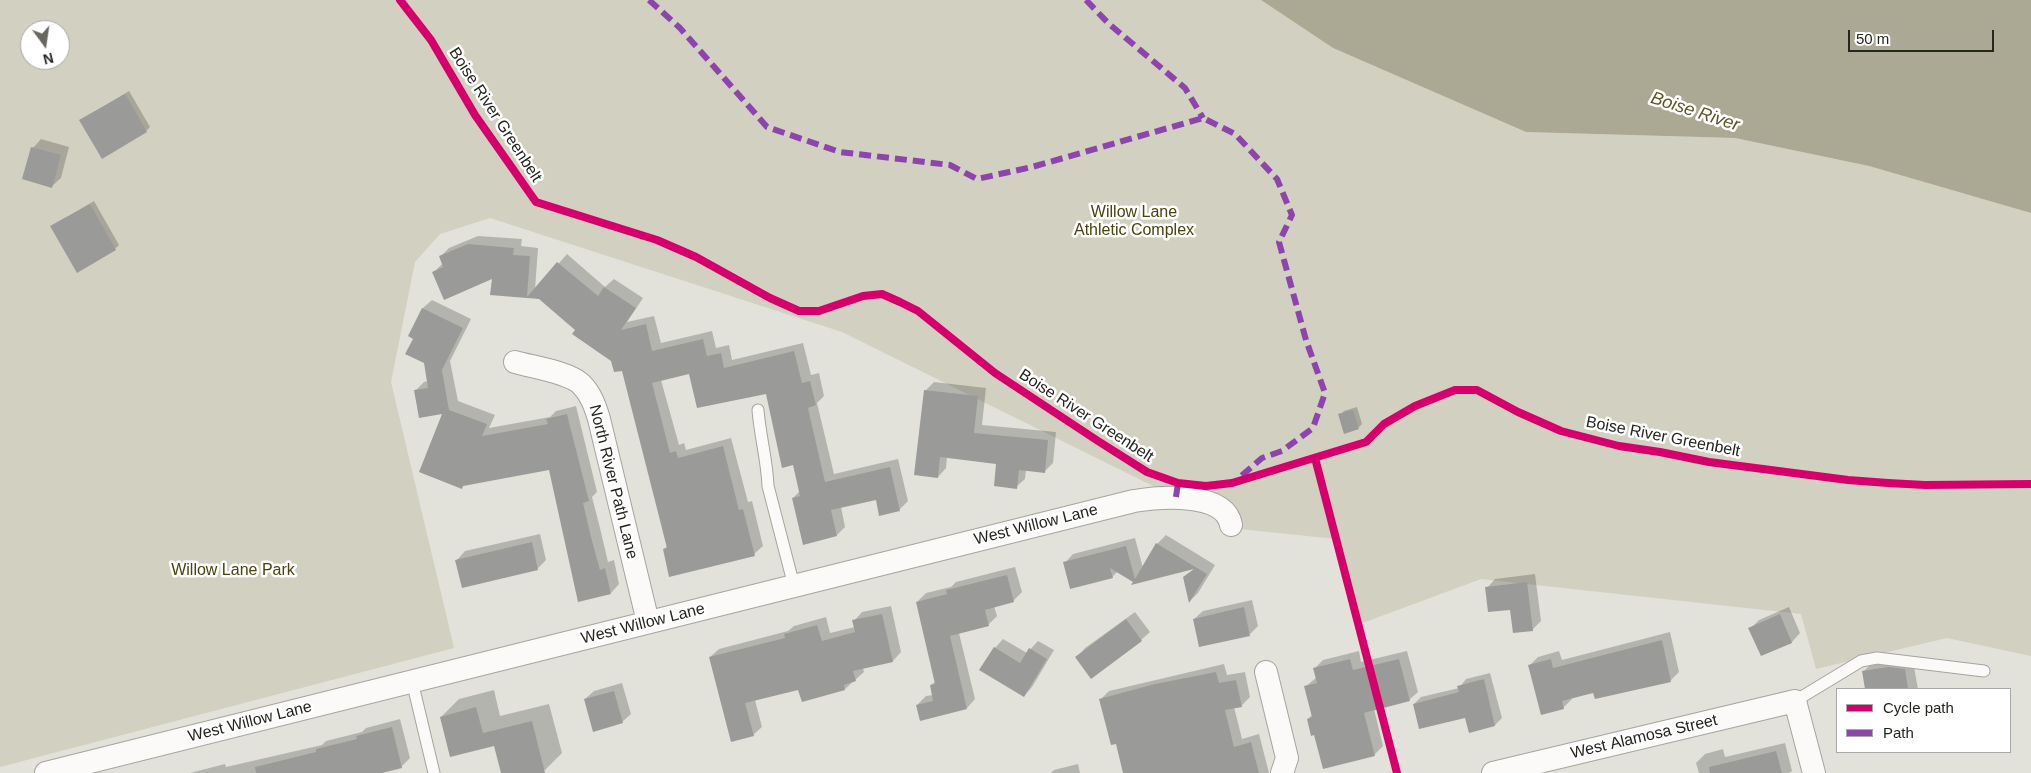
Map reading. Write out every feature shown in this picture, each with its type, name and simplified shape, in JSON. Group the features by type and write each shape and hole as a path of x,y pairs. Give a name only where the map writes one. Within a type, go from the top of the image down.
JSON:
{"street":[{"name":"North River Path Lane","path":"515,362 565,375 580,383 592,398 599,419 648,622"},
{"name":"West Willow Lane","path":"46,773 1134,501 1158,497 1187,498 1222,508 1230,517 1231,525"},
{"path":"1266,672 1287,758 1282,773"},
{"name":"West Alamosa Street","path":"1493,773 1795,701"},
{"path":"1795,701 1814,773"}],"lane":[{"path":"758,410 768,486 794,586"},
{"path":"1795,701 1861,661 1877,658 1984,671"},
{"path":"412,681 434,773"}],"green space":[{"path":"0,0 1261,0 1333,48 1526,132 1735,138 1869,166 2031,213 2031,656 1947,638 1816,669 1801,614 1481,579 1360,624 1336,539 1240,529 842,332 490,218 440,234 415,262 391,382 454,648 0,767"}],"water":[{"name":"Boise River","path":"1261,0 2031,0 2031,213 1869,166 1735,138 1526,132 1333,48"}],"building":[{"path":"125,94 147,132 102,159 79,120"},
{"path":"31,147 61,155 52,188 22,179"},
{"path":"90,204 116,250 77,273 50,226"},
{"path":"468,244 514,248 513,255 530,256 527,297 557,262 598,296 604,287 636,308 621,330 646,324 652,351 703,339 707,356 721,353 724,368 794,351 802,383 810,381 816,405 808,408 825,482 890,467 900,511 879,516 876,500 831,510 837,536 803,545 792,498 800,496 793,465 782,468 766,394 697,408 689,374 652,383 670,453 676,451 678,458 723,446 739,510 743,509 755,556 669,577 663,549 667,548 622,371 614,372 611,361 572,334 575,330 539,299 490,295 492,279 444,300 432,272 443,267 439,256"},
{"path":"422,308 463,328 442,370 449,410 487,424 482,436 548,424 546,419 567,414 589,501 583,503 591,537 600,570 605,568 611,594 578,602 549,470 463,486 462,489 419,472 442,414 419,418 414,390 428,388 424,363 405,354 413,339 408,336"},
{"path":"924,390 978,396 974,433 1048,440 1045,473 1019,470 1017,489 994,486 996,464 940,457 938,478 914,475"},
{"path":"1353,410 1359,429 1344,434 1338,414"},
{"path":"532,542 538,570 462,588 455,560"},
{"path":"1156,543 1207,574 1189,603 1183,577 1194,569 1131,585 1133,582 1110,568 1113,578 1070,589 1063,562 1126,546 1135,579"},
{"path":"1007,575 1014,602 985,610 989,626 950,636 967,709 920,721 916,705 933,701 930,685 935,684 916,602 947,594 946,590"},
{"path":"1527,582 1533,631 1513,633 1510,610 1488,612 1485,587"},
{"path":"1244,607 1250,636 1199,647 1193,619"},
{"path":"882,614 893,662 853,671 856,681 844,685 845,690 802,702 798,690 745,703 754,736 731,742 709,657 785,638 784,634 817,625 822,641 855,632 852,620"},
{"path":"1780,614 1792,643 1761,656 1748,628"},
{"path":"1126,619 1142,641 1091,679 1075,657"},
{"path":"1662,640 1671,682 1595,699 1593,693 1562,701 1564,709 1541,715 1528,665 1551,659 1553,668"},
{"path":"994,647 1020,663 1029,648 1047,659 1024,697 979,670"},
{"path":"1350,659 1353,670 1399,659 1410,701 1364,713 1375,756 1323,769 1314,735 1311,736 1307,719 1312,717 1304,686 1317,683 1313,668"},
{"path":"1888,667 1905,669 1908,688 1865,688 1862,671"},
{"path":"1216,672 1219,683 1236,680 1242,707 1225,710 1234,747 1251,742 1259,773 1123,773 1116,744 1111,745 1099,699 1155,684"},
{"path":"1484,679 1495,726 1469,733 1465,718 1419,729 1413,704 1459,692 1457,686"},
{"path":"614,691 623,723 593,732 584,699"},
{"path":"476,707 483,733 532,721 545,773 501,773 494,746 450,757 440,717"},
{"path":"392,727 402,768 382,773 256,773 255,767 316,752 316,749 357,739 356,736"},
{"path":"1776,751 1782,773 1710,773 1709,767"}],"marked path":[{"path":"649,0 680,28 767,127 840,152 950,165 977,179 1032,167 1203,118 1235,134 1277,179 1292,215 1279,242 1306,340 1325,393 1313,428 1282,451 1262,458 1239,478"},
{"path":"1086,0 1108,23 1185,88 1203,118"},
{"path":"1176,497 1178,483"}],"cycle path":[{"name":"Boise River Greenbelt","path":"400,0 431,40 475,115 536,202 657,240 696,257 770,298 799,311 819,311 863,296 882,294 918,311 995,373 1098,441 1147,472 1178,483 1206,486 1232,483 1366,442 1384,424 1415,406 1455,390 1477,390 1518,412 1561,431 1619,446 1709,462 1848,480 1888,483 1925,485 2031,484"},
{"path":"1315,458 1397,773"}],"park label":[{"name":"Willow Lane Athletic Complex","path":"1134,222"},
{"name":"Willow Lane Park","path":"233,571"}]}
